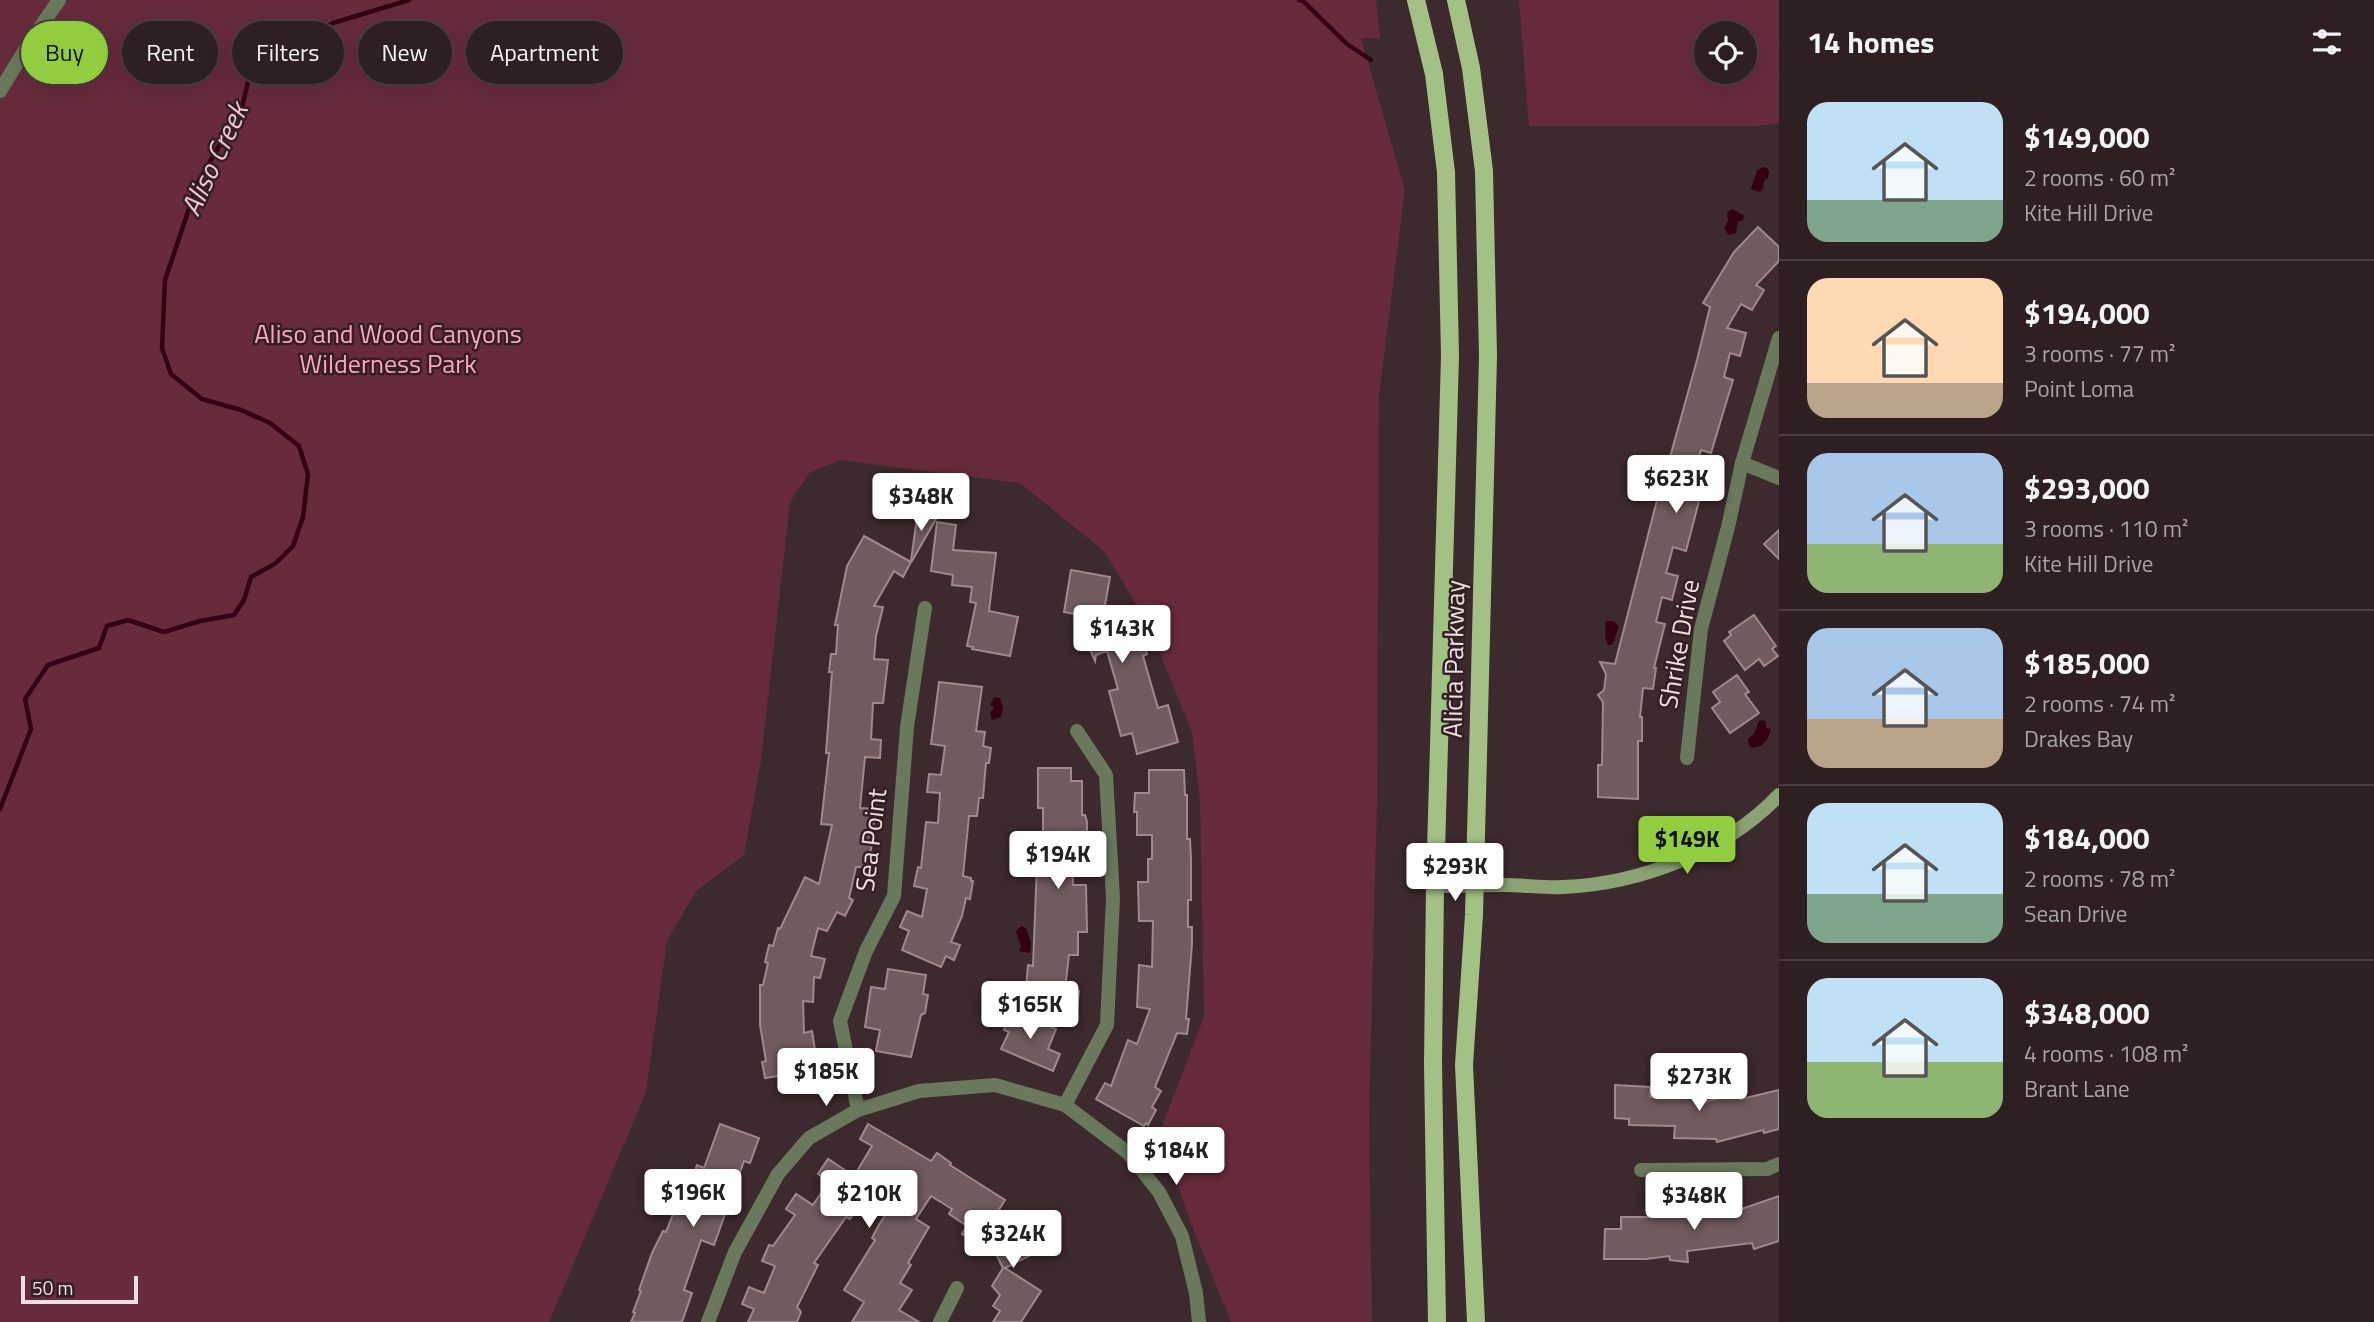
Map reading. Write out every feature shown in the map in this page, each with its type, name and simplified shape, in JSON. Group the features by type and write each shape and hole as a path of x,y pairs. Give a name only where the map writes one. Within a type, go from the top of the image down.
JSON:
{"main road":[{"name":"Alicia Parkway","path":"1416,0 1434,74 1446,172 1449,318 1446,545 1435,886 1433,1063 1437,1322"},
{"name":"Alicia Parkway","path":"1456,0 1471,68 1484,171 1487,331 1475,886 1464,1065 1476,1322"}],"street":[{"path":"0,91 27,45 59,0"},
{"name":"Shrike Drive","path":"1687,758 1701,629 1742,463 1779,338"},
{"path":"1742,463 1779,478"},
{"name":"Sea Point","path":"858,1110 840,1021 866,951 894,896 907,727 925,608"},
{"path":"1065,1105 1107,1026 1113,898 1105,775 1077,731"},
{"path":"1435,886 1563,887 1622,880 1683,859 1725,837 1764,811 1779,795"},
{"path":"708,1322 735,1252 778,1174 809,1138 858,1110 919,1091 995,1085 1065,1105 1127,1152 1159,1192 1182,1236 1196,1293 1199,1322"},
{"path":"1641,1170 1767,1168 1779,1164"},
{"path":"940,1322 957,1288"}],"green space":[{"name":"Aliso and Wood Canyons Wilderness Park","path":"0,0 1376,0 1380,38 1361,38 1405,190 1379,395 1377,801 1369,1119 1372,1322 1231,1322 1159,1134 1204,1017 1200,800 1192,732 1147,622 1104,551 1020,483 840,460 809,473 790,502 761,760 744,855 696,891 667,941 646,1092 549,1322 0,1322"},
{"path":"1519,0 1779,0 1779,123 1757,126 1529,126"}],"shaded area":[{"path":"1762,167 1769,172 1760,192 1751,188 1757,171"},
{"path":"1732,209 1745,216 1742,221 1738,221 1736,233 1729,235 1724,229 1728,220 1727,213"},
{"path":"1606,621 1613,621 1619,626 1613,644 1608,645 1605,637"},
{"path":"994,697 1000,698 1003,708 1001,717 992,720 990,713 994,708 990,705"},
{"path":"1759,721 1766,722 1766,728 1771,729 1769,736 1762,745 1752,748 1748,739 1754,734"},
{"path":"1021,926 1026,928 1030,941 1029,953 1019,951 1021,946 1016,932"}],"building":[{"path":"1758,227 1779,247 1779,261 1756,285 1764,290 1752,310 1741,304 1727,328 1746,333 1740,356 1730,353 1724,377 1733,380 1711,453 1701,450 1694,475 1705,478 1686,551 1673,547 1666,573 1678,576 1672,600 1662,597 1656,622 1665,624 1654,668 1653,689 1643,688 1640,717 1642,741 1638,741 1638,799 1598,797 1598,765 1602,765 1603,702 1598,695 1604,690 1606,674 1600,662 1615,664 1657,500 1653,499 1662,467 1667,468 1710,307 1703,303 1734,252"},
{"path":"917,517 936,519 911,561"},
{"path":"937,522 956,525 953,550 996,553 989,611 1018,617 1010,656 967,646 976,603 970,602 972,587 952,585 953,575 931,571"},
{"path":"1779,530 1779,559 1764,544"},
{"path":"864,536 911,562 903,577 894,571 874,606 883,607 874,659 888,660 883,703 873,703 871,739 881,740 880,758 865,757 860,808 875,809 872,844 867,867 856,867 849,898 853,900 845,916 837,912 827,931 818,928 811,956 825,959 820,978 814,977 813,1002 803,1001 804,1033 812,1031 815,1050 800,1053 803,1072 765,1078 762,1062 766,1061 760,1025 760,985 763,985 768,963 765,962 769,945 773,946 778,928 780,929 805,877 819,884 832,825 821,824 829,753 826,753 831,654 836,654 838,625 835,625 847,566"},
{"path":"1071,570 1110,577 1100,633 1133,617 1147,654 1143,656 1158,708 1168,705 1178,742 1137,754 1132,733 1121,736 1109,691 1118,689 1107,651 1096,655 1095,661 1083,633 1085,616 1064,612"},
{"path":"1754,615 1776,646 1772,649 1778,656 1764,666 1759,659 1745,670 1724,641 1731,635 1729,632"},
{"path":"1737,675 1749,692 1745,694 1759,713 1730,733 1712,708 1720,702 1713,692"},
{"path":"939,682 982,687 976,731 985,732 983,746 991,748 989,763 986,763 983,798 979,798 977,816 969,816 963,876 973,881 970,899 966,898 951,942 960,945 954,960 946,956 941,967 902,950 909,931 900,927 907,911 922,917 927,889 914,886 918,867 921,868 926,822 938,823 940,793 927,792 929,774 941,775 945,746 931,744"},
{"path":"1038,768 1071,768 1071,781 1082,781 1082,815 1085,815 1087,822 1087,834 1085,841 1075,841 1076,855 1072,855 1073,885 1086,885 1087,932 1078,932 1078,955 1069,955 1065,989 1079,991 1077,1011 1028,1005 1032,988 1026,988 1028,965 1033,966 1037,864 1043,864 1043,808 1038,808"},
{"path":"1149,770 1184,770 1187,839 1190,839 1191,859 1188,927 1192,927 1192,944 1187,1034 1177,1033 1155,1087 1161,1091 1152,1107 1156,1110 1148,1125 1146,1123 1144,1126 1096,1099 1105,1083 1111,1086 1128,1040 1137,1044 1150,1009 1137,1007 1139,965 1152,967 1153,921 1139,921 1138,882 1148,882 1152,835 1137,835 1137,812 1134,812 1135,793 1149,793"},
{"path":"888,969 926,975 923,994 928,995 925,1013 921,1015 911,1057 876,1051 880,1030 865,1027 871,987 885,989"},
{"path":"1011,1012 1019,1016 1020,1013 1056,1029 1048,1049 1060,1054 1053,1071 1001,1049 1009,1032 1004,1030"},
{"path":"1615,1085 1650,1087 1650,1097 1698,1098 1698,1103 1740,1094 1741,1099 1779,1090 1779,1129 1764,1133 1763,1130 1717,1142 1716,1139 1674,1138 1675,1126 1629,1125 1629,1119 1615,1118"},
{"path":"720,1124 759,1138 750,1163 744,1161 714,1245 701,1240 684,1290 692,1293 682,1322 631,1322 652,1253 663,1231 666,1232 675,1209 680,1211 697,1165 704,1168"},
{"path":"868,1124 931,1161 937,1153 951,1163 950,1165 1005,1200 977,1244 962,1234 967,1226 949,1214 952,1209 931,1196 916,1219 929,1227 900,1283 912,1290 899,1310 919,1322 852,1322 864,1302 844,1290 875,1240 872,1238 880,1223 902,1189 876,1174 855,1205 858,1207 850,1219 846,1217 814,1263 818,1265 797,1307 801,1312 797,1322 748,1322 754,1309 742,1304 749,1287 764,1293 775,1266 762,1261 769,1245 773,1246 795,1215 786,1209 796,1194 813,1205 829,1181 818,1174 828,1159 854,1176 872,1146 860,1139"},
{"path":"1779,1196 1779,1241 1754,1249 1752,1243 1687,1251 1688,1262 1670,1260 1669,1256 1604,1259 1605,1229 1621,1229 1621,1217 1648,1217 1732,1203 1733,1212"},
{"path":"1024,1216 1041,1250 1005,1268 1041,1291 1021,1322 993,1322 1000,1311 993,1306 1000,1295 992,1286 1003,1268 986,1234"}],"waterway":[{"name":"Aliso Creek","path":"0,809 31,729 25,699 48,665 99,648 107,626 128,620 164,632 200,621 234,615 244,600 251,577 276,563 293,546 303,517 308,474 299,446 270,423 241,410 202,399 171,374 162,348 165,280 198,182 242,107 248,82 270,59 333,23 409,0"},
{"path":"1299,0 1347,44 1371,60"}]}
